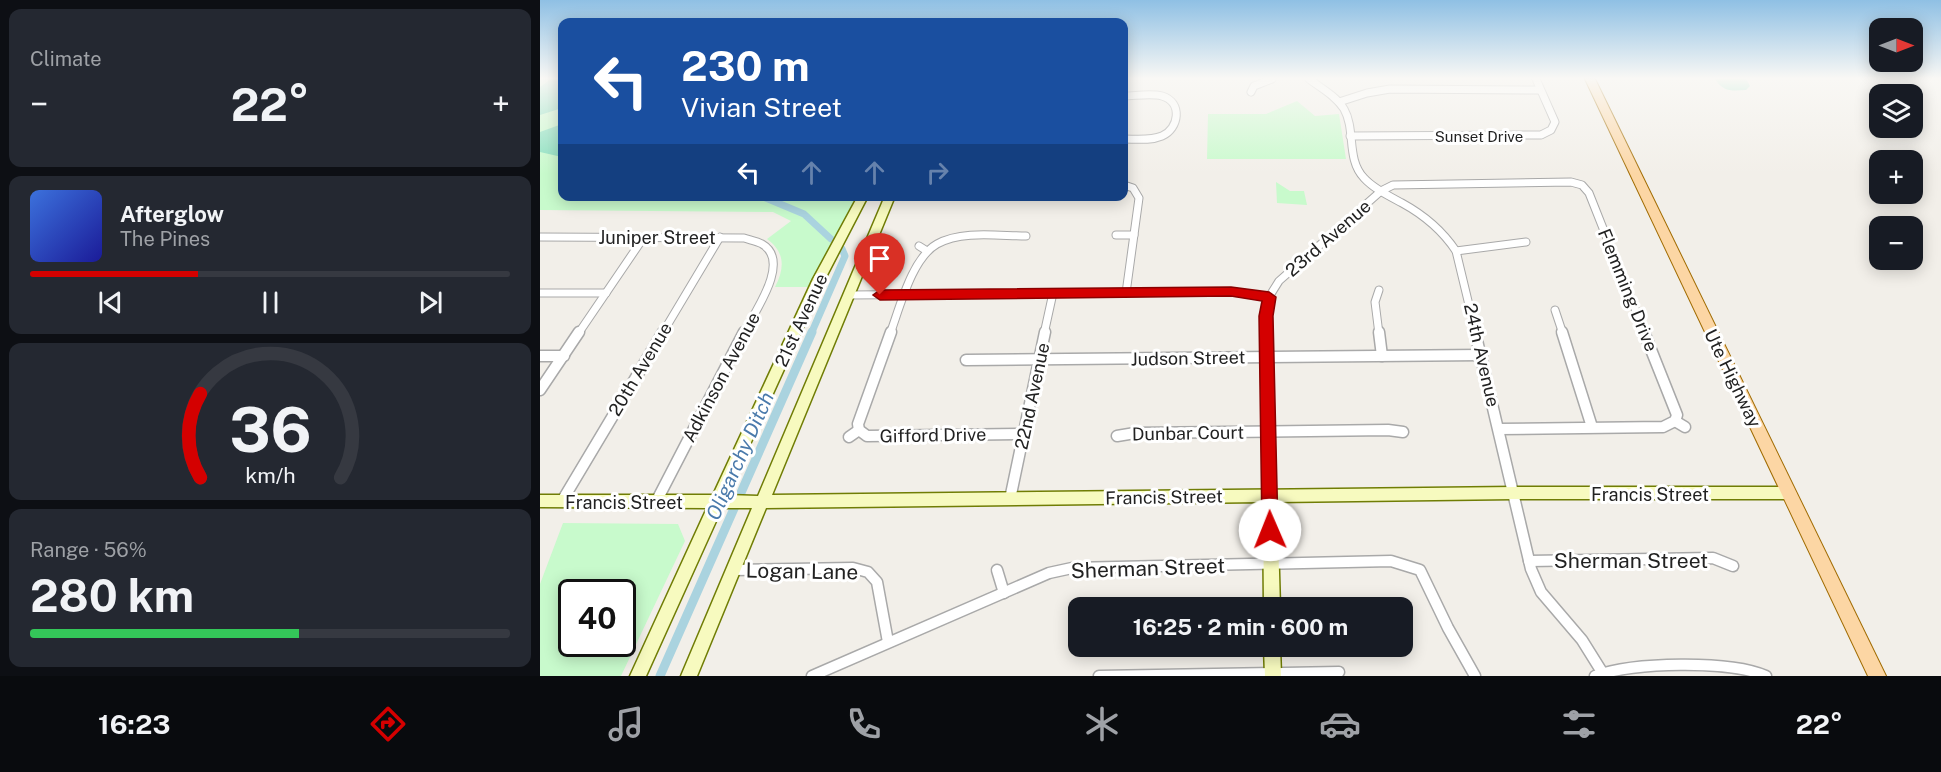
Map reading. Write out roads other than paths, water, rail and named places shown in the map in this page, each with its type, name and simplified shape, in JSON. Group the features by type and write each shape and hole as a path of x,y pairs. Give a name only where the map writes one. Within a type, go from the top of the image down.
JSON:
{"main road":[{"name":"Ute Highway","path":"1605,111 1877,676"}],"street":[{"path":"1128,139 1169,136 1175,125 1176,111"},
{"name":"24th Avenue","path":"1346,111 1357,168 1366,181 1428,218 1445,234 1456,251 1529,561 1541,592 1582,640 1599,674"},
{"name":"Sunset Drive","path":"1350,135 1541,135 1551,130 1554,122 1549,111"},
{"name":"Flemming Drive","path":"1381,191 1393,185 1407,183 1584,183 1677,408 1676,420"},
{"path":"1125,293 1138,198 1137,186 1128,185"},
{"name":"23rd Avenue","path":"1269,297 1286,273 1381,191"},
{"name":"21st Avenue","path":"638,676 722,503 819,279 860,201"},
{"name":"21st Avenue","path":"689,676 733,570 755,502 849,295 888,201"},
{"path":"1116,235 1134,235"},
{"name":"Gifford Drive","path":"1024,434 867,436 859,430 858,424 923,248 968,236 1026,236"},
{"name":"Juniper Street","path":"540,237 720,237 753,240 771,250"},
{"path":"540,390 644,237"},
{"name":"20th Avenue","path":"562,501 720,237"},
{"path":"1456,251 1526,242"},
{"name":"Adkinson Avenue","path":"656,502 774,275 776,267 771,250"},
{"path":"1379,290 1375,302 1382,356"},
{"path":"849,295 1231,291 1269,297 1266,316 1272,597"},
{"path":"540,293 606,293"},
{"name":"22nd Avenue","path":"1010,499 1053,293"},
{"path":"1555,310 1592,428"},
{"name":"Judson Street","path":"966,360 1482,355"},
{"path":"540,356 564,356"},
{"path":"1499,429 1663,427 1676,420 1685,427"},
{"path":"849,437 859,430"},
{"name":"Dunbar Court","path":"1117,436 1135,433 1268,431 1403,432"},
{"name":"Francis Street","path":"540,501 722,503 1514,493 1788,493"},
{"name":"Sherman Street","path":"1529,561 1713,558 1733,566"},
{"name":"Sherman Street","path":"812,676 1049,573 1072,568 1391,561 1420,570 1475,676"},
{"name":"Logan Lane","path":"733,570 853,568 868,572 877,582 888,642"},
{"path":"997,570 1004,593"},
{"path":"1272,657 1273,674"},
{"path":"1599,674 1644,667 1743,668 1766,676"},
{"path":"1098,676 1339,672"}],"waterway":[{"name":"Oligarchy Ditch","path":"773,201 804,214 831,239"},
{"name":"Oligarchy Ditch","path":"811,334 845,256 842,249"},
{"name":"Oligarchy Ditch","path":"660,676 812,332"}]}
